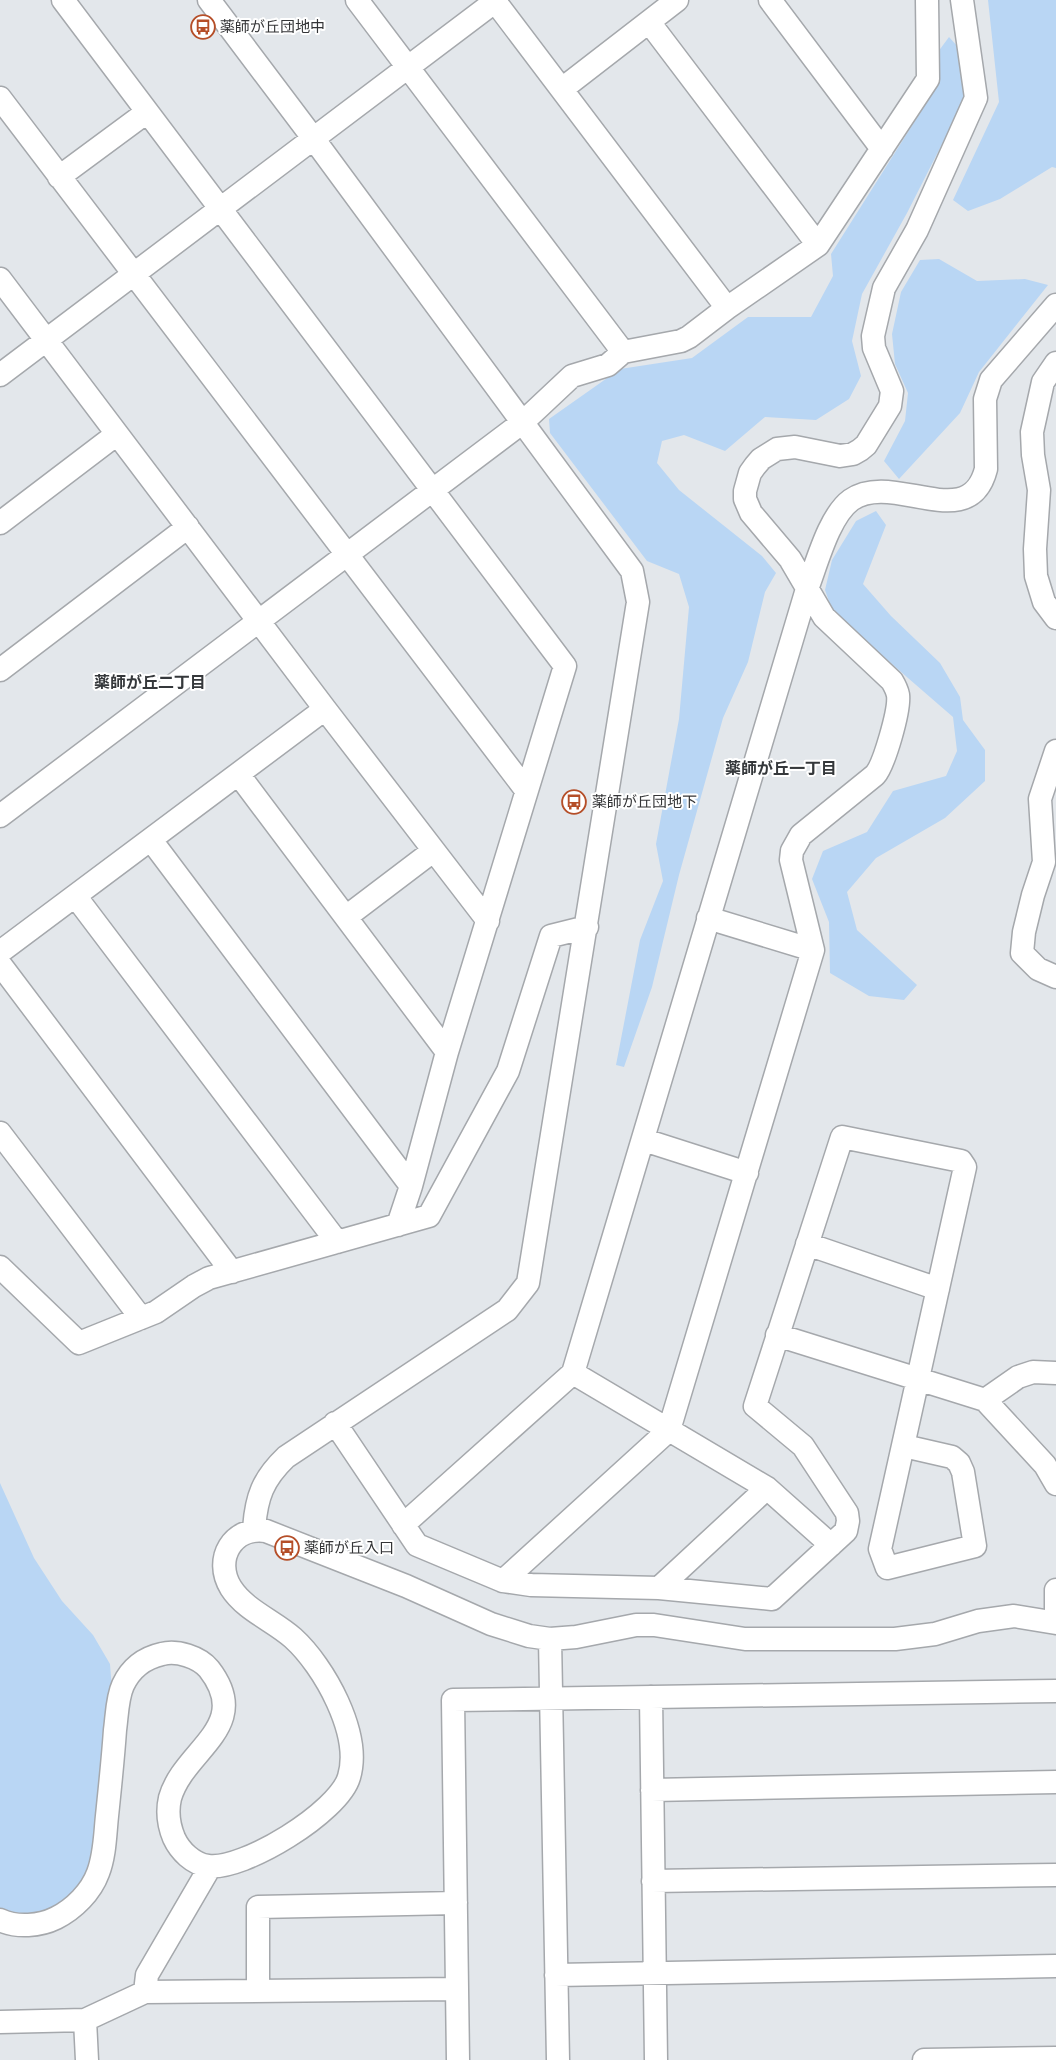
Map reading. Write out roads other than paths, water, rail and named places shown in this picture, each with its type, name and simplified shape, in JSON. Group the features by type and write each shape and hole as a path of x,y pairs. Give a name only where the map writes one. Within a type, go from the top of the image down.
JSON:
{"street":[{"path":"63,0 564,666 447,1052 411,1186 398,1225"},
{"path":"209,0 632,571 638,602 528,1284 507,1310 286,1457 266,1479 257,1501 254,1530"},
{"path":"358,0 623,352"},
{"path":"0,375 496,0 727,308"},
{"path":"562,89 677,0"},
{"path":"770,0 882,149"},
{"path":"0,816 523,422 572,376 608,365 623,352 681,341 689,337 727,308 818,245 928,79 927,0"},
{"path":"503,1581 669,1430 813,950 791,860 792,852 801,835 880,770 898,704 898,695 892,681 824,617 790,559 751,513 745,499 746,482 750,473 761,459 786,447 795,447 832,455 853,454 866,445 890,406 892,395 890,385 874,348 873,336 884,288 917,230 976,98 962,0"},
{"path":"649,22 818,245"},
{"path":"0,98 526,790"},
{"path":"59,177 148,112"},
{"path":"0,279 488,921"},
{"path":"403,1525 573,1373 807,589 837,516 852,499 869,492 885,490 952,502 964,498 975,490 986,468 985,399 991,380 1056,305"},
{"path":"1056,363 1043,382 1032,432 1032,455 1040,490 1035,549 1036,576 1044,602 1056,618"},
{"path":"0,523 117,434"},
{"path":"0,670 188,527"},
{"path":"0,952 325,709"},
{"path":"1056,751 1040,799 1044,862 1032,895 1022,952 1038,969 1056,977"},
{"path":"239,775 447,1052"},
{"path":"151,840 411,1186"},
{"path":"346,917 433,851"},
{"path":"76,896 337,1242"},
{"path":"708,918 813,950"},
{"path":"0,1267 79,1343 156,1312 209,1278 428,1216 508,1071 551,936 586,926"},
{"path":"0,964 232,1272"},
{"path":"0,1133 141,1318"},
{"path":"335,1423 417,1544 503,1581 531,1585 659,1588 772,1599 846,1531 848,1522 848,1513 804,1446 755,1406 842,1137 961,1161 964,1167 880,1549 887,1568 975,1546 963,1472 959,1463 952,1457 904,1446"},
{"path":"644,1140 747,1173"},
{"path":"806,1244 938,1289"},
{"path":"777,1335 985,1400 1046,1465 1056,1484"},
{"path":"985,1400 1018,1377 1033,1372 1056,1373"},
{"path":"573,1373 767,1488 832,1545"},
{"path":"659,1588 767,1488"},
{"path":"0,1920 32,1926 53,1920 70,1910 87,1892 98,1874 104,1848 117,1715 122,1688 132,1671 148,1658 168,1652 184,1655 205,1664 219,1682 225,1703 222,1720 213,1738 181,1776 170,1799 169,1818 175,1839 192,1861 210,1866 232,1862 256,1854 291,1834 332,1804 344,1790 349,1777 351,1761 347,1729 323,1676 304,1649 283,1630 239,1597 231,1588 226,1578 223,1567 228,1549 243,1534 254,1530 266,1531 406,1586 490,1624 529,1636 550,1639 576,1637 636,1625 654,1625 744,1639 895,1639 935,1634 978,1621 1014,1616 1056,1623"},
{"path":"1056,1590 1056,1617"},
{"path":"550,1639 558,2060"},
{"path":"458,2060 454,1700 1056,1691"},
{"path":"651,1697 656,2060"},
{"path":"652,1790 1056,1782"},
{"path":"145,1992 148,1974 210,1866"},
{"path":"653,1881 1056,1875"},
{"path":"258,1990 258,1907 456,1903"},
{"path":"556,1975 1056,1966"},
{"path":"0,2022 85,2020 145,1992 456,1989"},
{"path":"85,2020 87,2060"},
{"path":"924,2060 1056,2058"}],"place":[{"name":"薬師が丘団地中","path":"203,27"},
{"name":"薬師が丘団地下","path":"574,802"},
{"name":"薬師が丘入口","path":"287,1548"}],"district":[{"name":"薬師が丘二丁目","path":"150,682"},
{"name":"薬師が丘一丁目","path":"781,768"}]}
